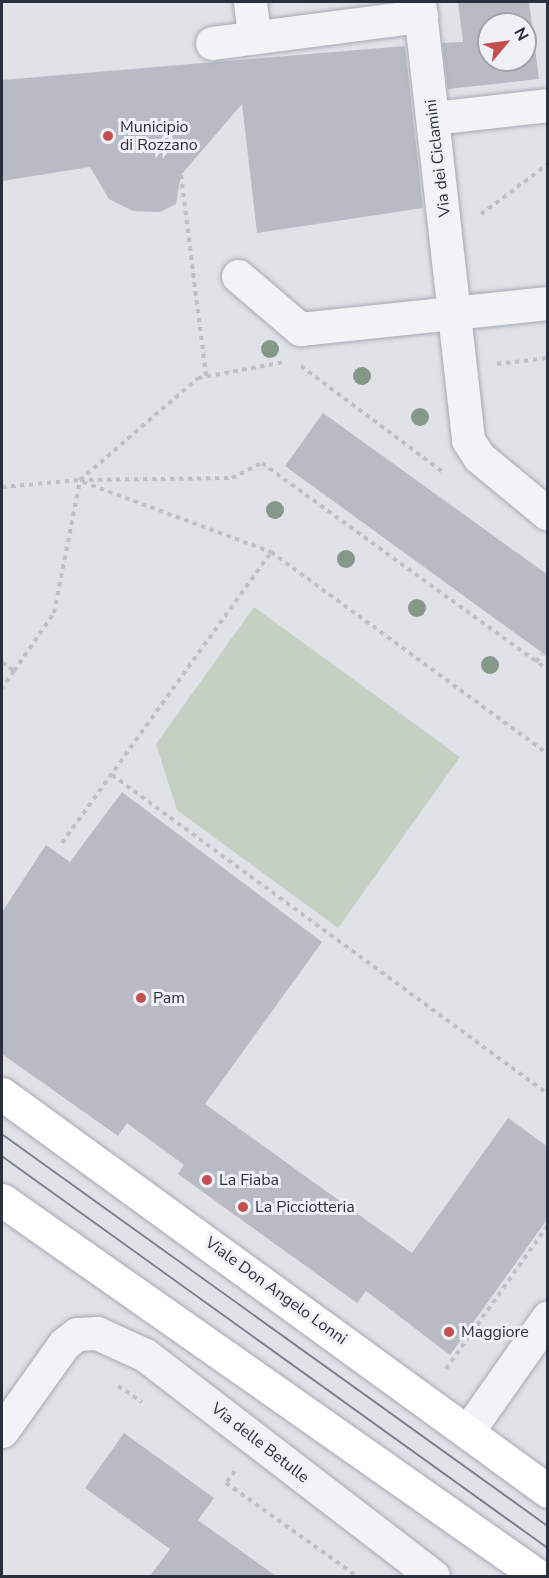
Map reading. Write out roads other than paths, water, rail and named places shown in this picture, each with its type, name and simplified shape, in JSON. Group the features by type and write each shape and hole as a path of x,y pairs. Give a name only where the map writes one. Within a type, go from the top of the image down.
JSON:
{"main road":[{"name":"Viale Don Angelo Lonni","path":"2,1094 548,1491"},
{"path":"2,1200 537,1576"}],"street":[{"path":"250,2 254,37"},
{"path":"212,43 254,37 352,12 420,9"},
{"name":"Via dei Ciclamini","path":"420,9 456,315 468,440 479,457 548,514"},
{"path":"434,118 548,105"},
{"path":"238,276 300,329 456,315 548,303"},
{"path":"468,1431 548,1317"},
{"name":"Via delle Betulle","path":"2,1431 77,1334 97,1333 145,1354 433,1576"}],"tram line":[{"path":"2,1134 548,1526"},
{"path":"2,1156 548,1548"}],"place":[{"name":"Municipio di Rozzano","path":"108,136"},
{"name":"Pam","path":"141,998"},
{"name":"La Fiaba","path":"207,1180"},
{"name":"La Picciotteria","path":"243,1207"},
{"name":"Maggiore","path":"449,1332"}]}
